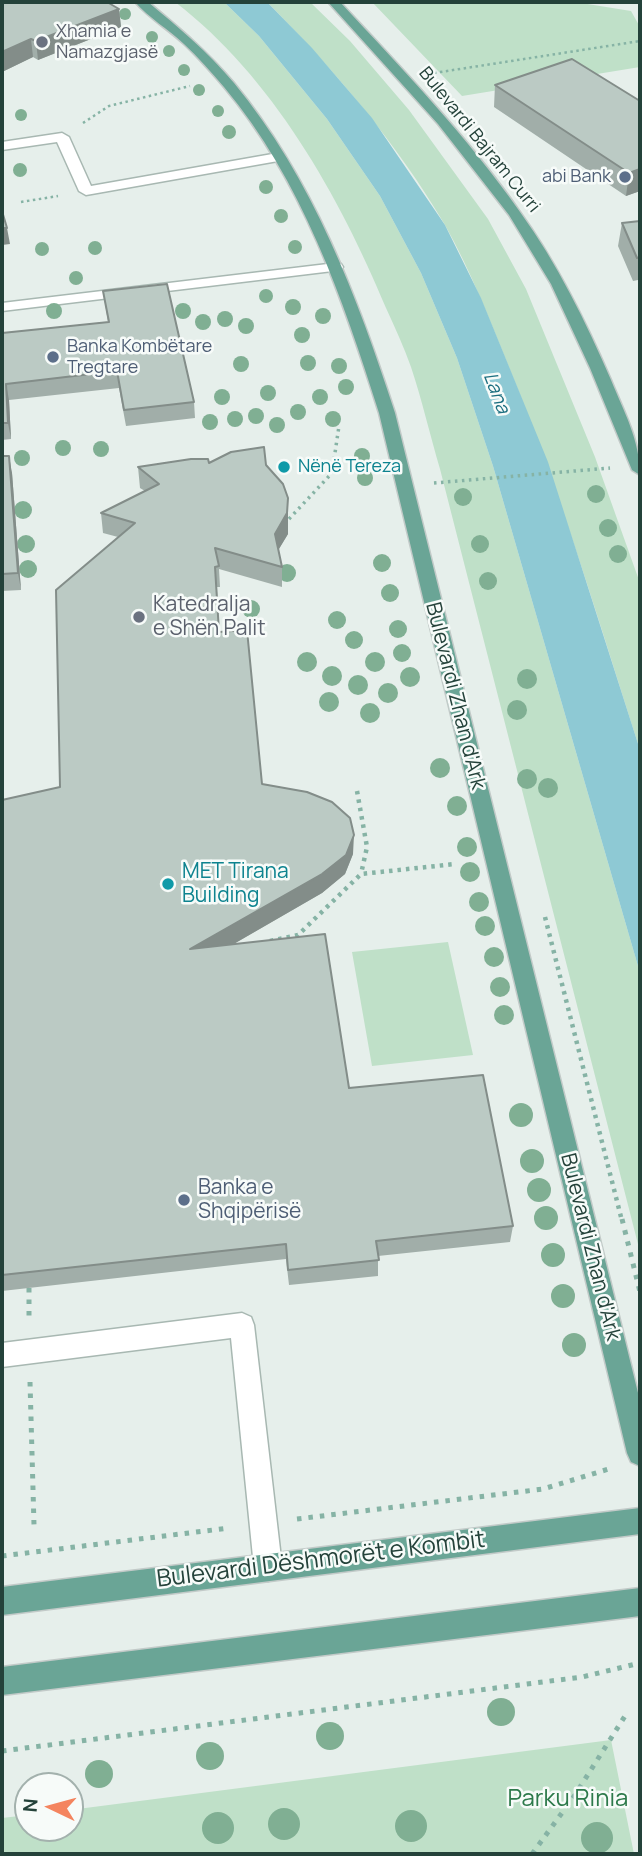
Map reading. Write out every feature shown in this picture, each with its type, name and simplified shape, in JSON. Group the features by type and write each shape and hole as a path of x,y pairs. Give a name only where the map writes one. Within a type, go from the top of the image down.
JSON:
{"main road":[{"name":"Bulevardi Zhan d'Ark","path":"141,2 181,33 215,69 278,157 305,202 336,267 368,352 387,413 640,1453"},
{"name":"Bulevardi Bajram Curri","path":"334,2 347,8 443,121 520,221 558,284 598,368 640,470"},
{"name":"Bulevardi Dëshmorët e Kombit","path":"2,1601 640,1521"},
{"path":"2,1681 640,1602"}],"lane":[{"path":"2,146 62,137 86,191 278,157"},
{"path":"2,307 336,267"},
{"path":"2,1354 242,1325 268,1567"}],"path":[{"path":"430,73 640,41"},
{"path":"62,137 109,106 190,86"},
{"path":"21,202 43,198"},
{"path":"289,519 332,473 340,426"},
{"path":"441,482 602,468"},
{"path":"261,943 298,935 361,874 367,847 357,791"},
{"path":"361,874 455,864"},
{"path":"29,1288 29,1308"},
{"path":"29,1351 34,1525"},
{"path":"2,1556 543,1489 615,1468"},
{"path":"2,1751 582,1677 640,1663"},
{"path":"533,1854 575,1795 625,1716"}],"green space":[{"path":"175,2 224,2 259,36 327,119 380,196 421,273 457,358 493,466 640,973 640,1252 440,469 408,360 368,266 325,182 300,141 242,65 210,32"},
{"path":"267,2 310,2 350,41 409,110 488,219 526,289 595,457 640,583 640,750 546,464 480,296 463,260 445,225 385,136 340,81"},
{"path":"372,2 575,2 631,11 640,27 640,67 462,96"},
{"path":"448,942 473,1055 372,1066 352,952"},
{"name":"Parku Rinia","path":"611,1740 634,1854 2,1854 2,1818 14,1817 14,1842 84,1842 84,1808"}],"water":[{"name":"Lana","path":"224,2 267,2 312,48 372,118 445,225 481,298 548,462 640,750 640,973 493,466 457,358 421,273 380,196 327,119 259,36"}],"building":[{"path":"2,2 107,2 119,9 36,41 31,39 2,52"},
{"path":"572,59 640,101 640,169 629,173 495,85"},
{"path":"2,211 7,228 2,228"},
{"path":"640,221 640,257 637,258 622,223"},
{"name":"Banka Kombëtare Tregtare","path":"167,284 194,402 124,410 117,371 6,384 8,423 2,423 2,333 109,322 103,291"},
{"path":"264,447 266,465 283,484 288,498 287,513 275,534 282,567 215,548 219,566 215,567 219,632 247,630 262,784 307,792 332,802 350,818 354,835 346,855 322,874 190,949 325,934 349,1088 483,1075 513,1226 376,1241 379,1260 288,1270 286,1244 2,1275 2,800 60,787 56,590 135,523 101,513 159,484 138,467 191,459 208,459 209,463 231,452"},
{"path":"2,456 9,456 18,573 2,574"}],"place":[{"name":"Xhamia e Namazgjasë","path":"42,42"},
{"name":"abi Bank","path":"625,177"},
{"name":"Banka Kombëtare Tregtare","path":"53,357"},
{"name":"Nënë Tereza","path":"284,467"},
{"name":"Katedralja e Shën Palit","path":"139,617"},
{"name":"MET Tirana Building","path":"168,884"},
{"name":"Banka e Shqipërisë","path":"184,1200"}]}
